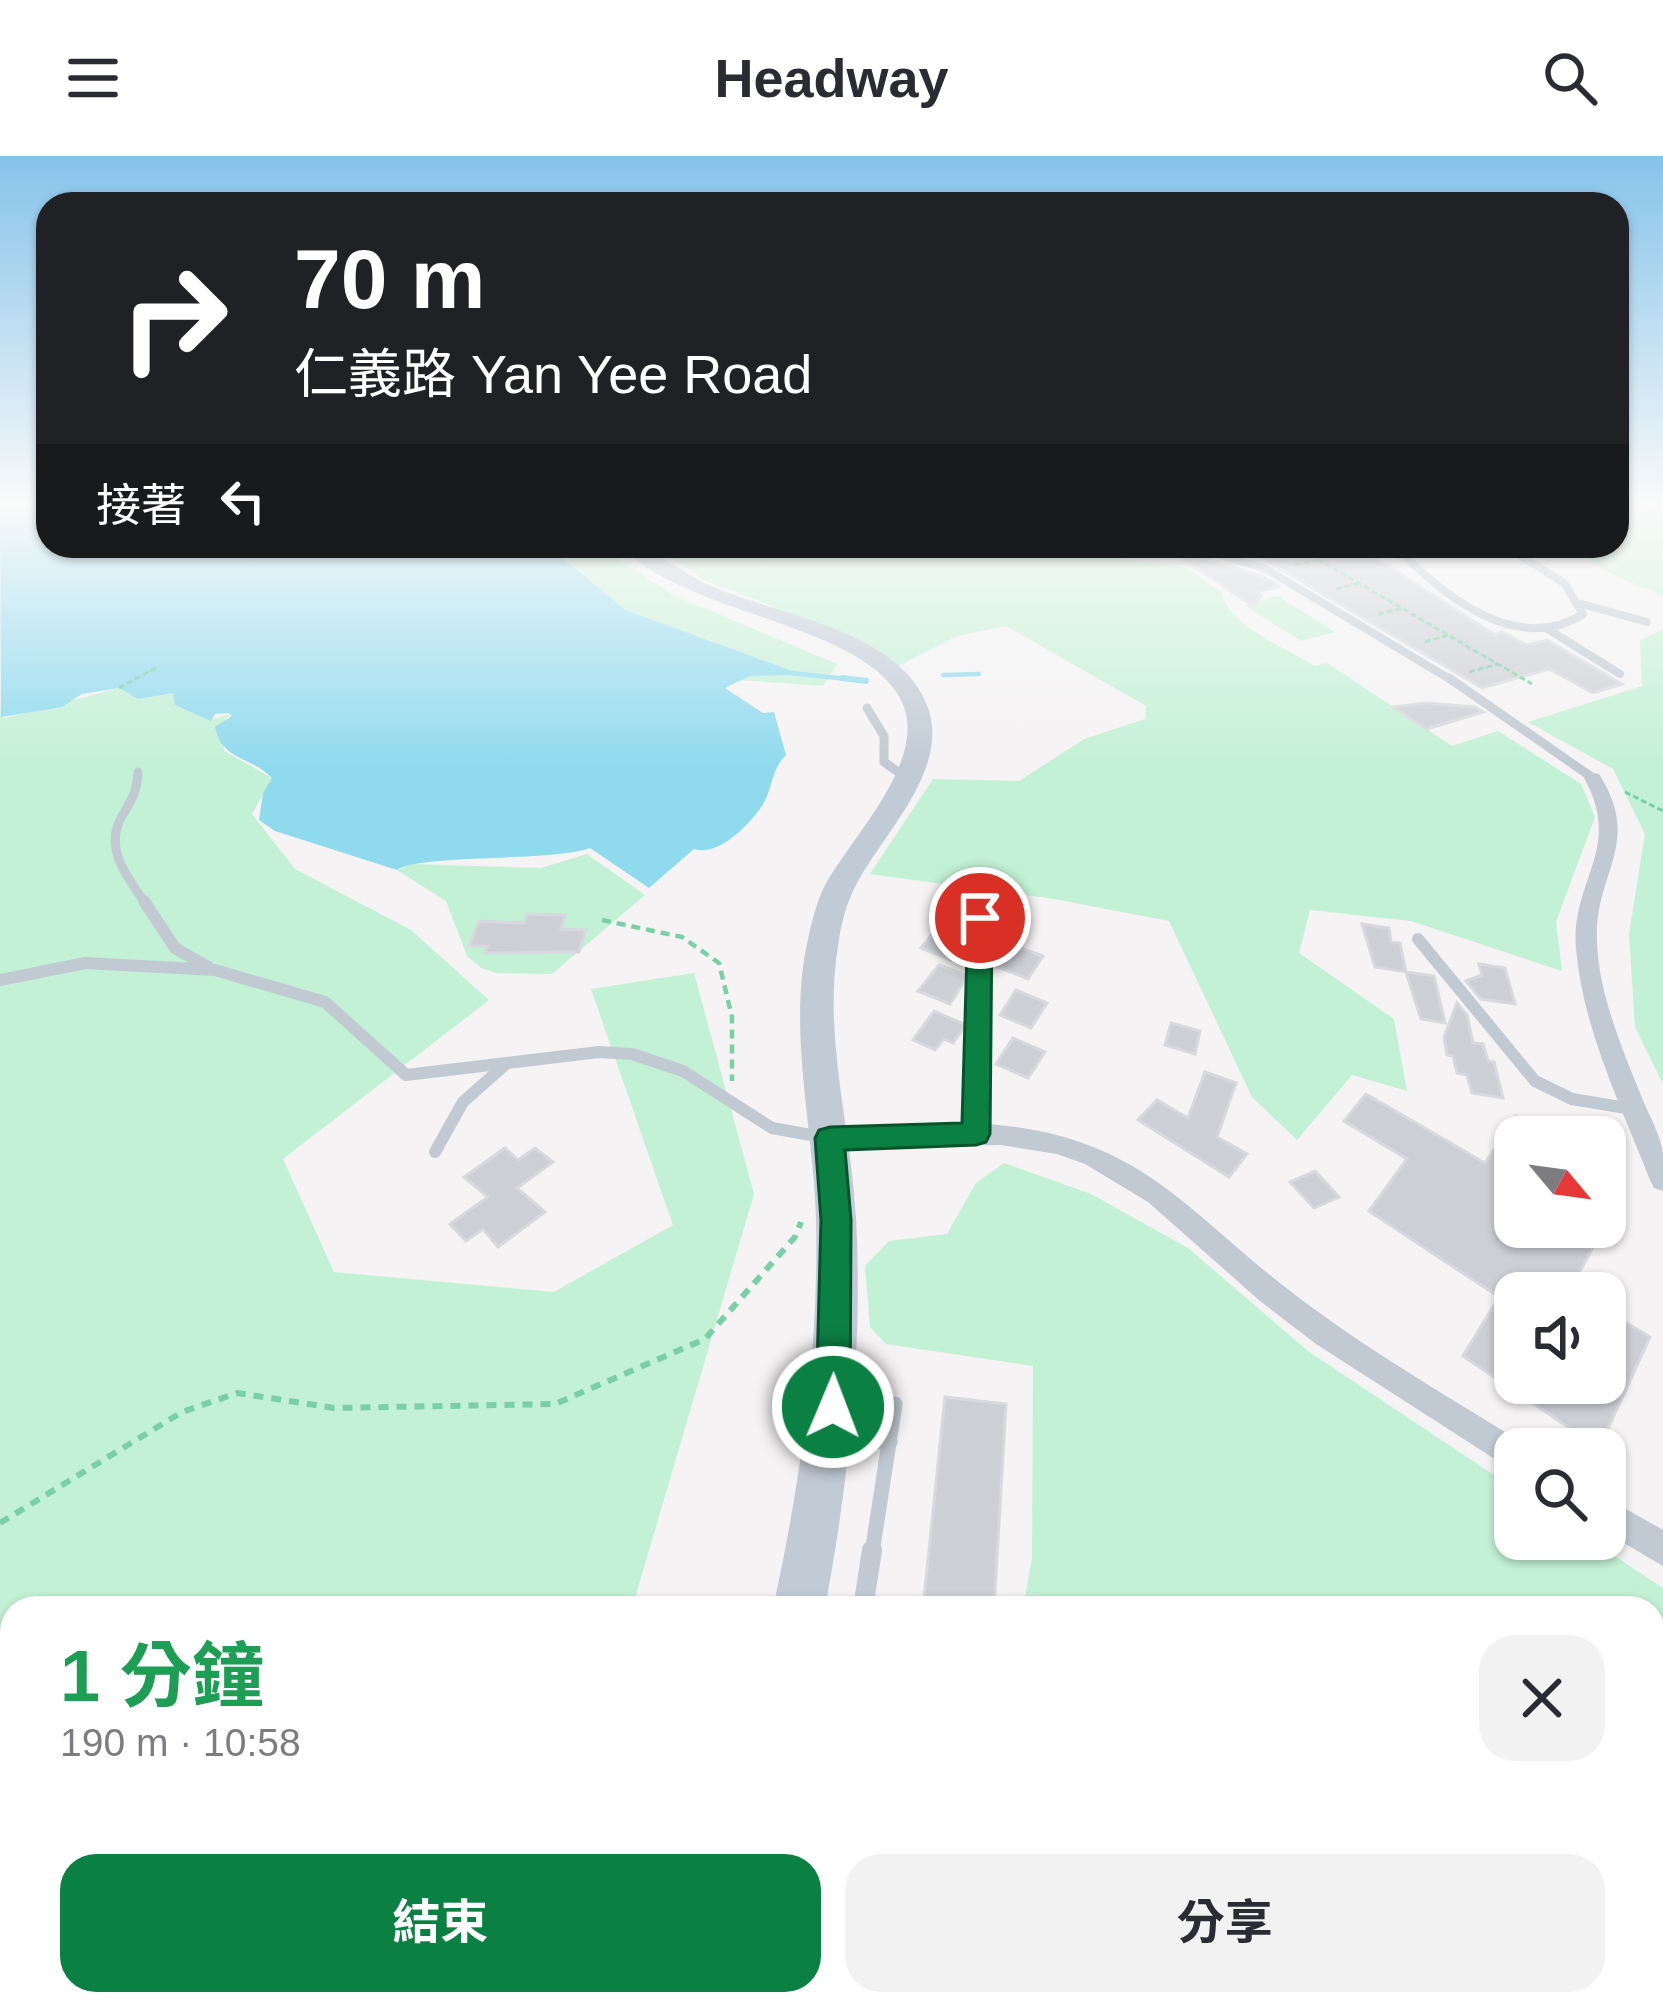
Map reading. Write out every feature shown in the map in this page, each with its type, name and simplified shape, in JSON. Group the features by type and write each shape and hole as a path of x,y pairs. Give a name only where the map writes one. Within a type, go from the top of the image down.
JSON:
{"street":[{"path":"709,593 847,646 892,674 920,716 920,740 907,778 849,868 829,912 817,1007 836,1220 833,1407 801,1596"},
{"path":"1593,778 1608,802 1614,836 1593,883 1586,944 1592,980 1663,1180"},
{"path":"830,1138 976,1134 1059,1144 1120,1168 1149,1185 1298,1315 1494,1442"},
{"path":"1626,1526 1663,1549"}],"lane":[{"path":"1306,593 1448,678 1593,778"},
{"path":"1444,593 1483,616 1546,628 1620,674"},
{"path":"1570,593 1582,604 1647,622"},
{"path":"1546,628 1576,621 1583,614 1582,604"},
{"path":"867,708 883,732 884,762 907,778"},
{"path":"138,772 137,794 118,823 116,859 175,948 215,970 325,1003 406,1075 599,1052 632,1054 683,1072 772,1128 830,1138"},
{"path":"976,1134 980,918"},
{"path":"1418,939 1534,1081 1572,1099 1635,1109"},
{"path":"0,980 86,963 215,970"},
{"path":"435,1152 463,1102 507,1063"},
{"path":"865,1596 895,1404"},
{"path":"828,1438 890,1442"}],"path":[{"path":"1375,593 1532,684"},
{"path":"119,688 157,667"},
{"path":"1593,778 1663,811"},
{"path":"602,920 682,937 719,963 732,1017 733,1105"},
{"path":"0,1523 182,1412 237,1393 334,1408 555,1404 705,1339 796,1237 802,1217"}],"green space":[{"path":"597,593 670,593 837,664 823,686 724,679"},
{"path":"737,593 1221,593 1247,627 1315,666 1327,663 1452,746 1498,731 1581,784 1595,817 1556,922 1562,971 1411,921 1310,910 1299,953 1394,1019 1407,1091 1352,1075 1297,1140 1252,1097 1169,921 1054,899 870,874 933,779 1019,781 1084,739 1145,719 1146,706 1006,626 957,636 898,666"},
{"path":"1278,596 1335,632 1301,641 1244,605"},
{"path":"1663,629 1663,1084 1635,1027 1629,934 1645,834 1613,769 1528,722 1642,686 1640,641"},
{"path":"119,688 139,695 173,693 208,720 232,714 225,719 224,751 272,778 252,814 295,869 411,930 489,1000 283,1159 334,1272 554,1292 673,1225 591,989 694,973 754,1194 636,1596 0,1596 0,702 5,718"},
{"path":"587,854 645,895 552,974 496,973 481,968 467,956 446,901 397,870 411,864 541,868"},
{"path":"1004,1163 1091,1194 1188,1248 1308,1351 1494,1475 1494,1560 1621,1560 1663,1588 1663,1596 1025,1596 1032,1558 1033,1366 886,1344 870,1327 865,1266 889,1241 947,1234 976,1183"}],"water":[{"path":"0,593 604,593 625,610 792,675 750,676 725,688 763,713 774,712 786,755 762,806 741,831 713,848 694,849 649,888 590,848 430,862 397,870 275,831 259,820 263,793 272,778 231,752 219,738 215,727 232,716 215,714 211,721 175,705 173,693 138,699 119,688 82,694 62,707 1,717"}],"building":[{"path":"1233,593 1258,593 1261,596 1253,606"},
{"path":"1320,593 1430,593 1495,635 1502,632 1527,645 1547,640 1622,684 1593,693 1549,669 1482,688"},
{"path":"1426,703 1475,707 1483,712 1426,729 1393,707"},
{"path":"527,914 565,915 561,929 586,930 579,952 484,953 487,946 469,946 479,921 524,923"},
{"path":"1362,924 1389,928 1391,942 1400,943 1406,972 1375,967"},
{"path":"938,927 967,938 951,960 921,948"},
{"path":"1013,945 1043,956 1028,979 998,967"},
{"path":"1479,964 1505,968 1515,1004 1481,999 1466,981 1482,975"},
{"path":"939,965 968,976 950,1004 918,991"},
{"path":"1406,972 1434,976 1445,1023 1421,1019"},
{"path":"1016,990 1047,1003 1031,1028 1000,1015"},
{"path":"1457,1003 1467,1015 1473,1043 1483,1044 1488,1061 1494,1062 1503,1098 1472,1093 1467,1075 1457,1073 1453,1056 1447,1055 1444,1037"},
{"path":"934,1011 966,1025 953,1043 944,1039 935,1050 913,1040"},
{"path":"1171,1023 1200,1031 1195,1054 1165,1045"},
{"path":"1013,1038 1045,1052 1028,1078 996,1064"},
{"path":"1205,1072 1236,1083 1217,1137 1247,1154 1229,1177 1138,1120 1157,1100 1188,1118"},
{"path":"1366,1094 1485,1163 1494,1150 1494,1248 1593,1248 1579,1272 1494,1272 1494,1294 1369,1211 1407,1159 1344,1121"},
{"path":"505,1148 518,1160 535,1148 553,1162 517,1188 545,1212 498,1247 483,1229 466,1241 450,1224 488,1197 464,1177"},
{"path":"1315,1171 1339,1197 1314,1208 1290,1182"},
{"path":"1494,1305 1494,1377 1463,1356"},
{"path":"1626,1323 1650,1337 1626,1389"},
{"path":"945,1397 1006,1404 995,1596 924,1596"},
{"path":"1534,1404 1619,1404 1608,1428 1569,1428"}],"waterway":[{"path":"791,673 866,681 842,678"},
{"path":"943,675 979,674"}],"route":[{"path":"833,1407 836,1220 830,1138 976,1134 980,918"}]}
